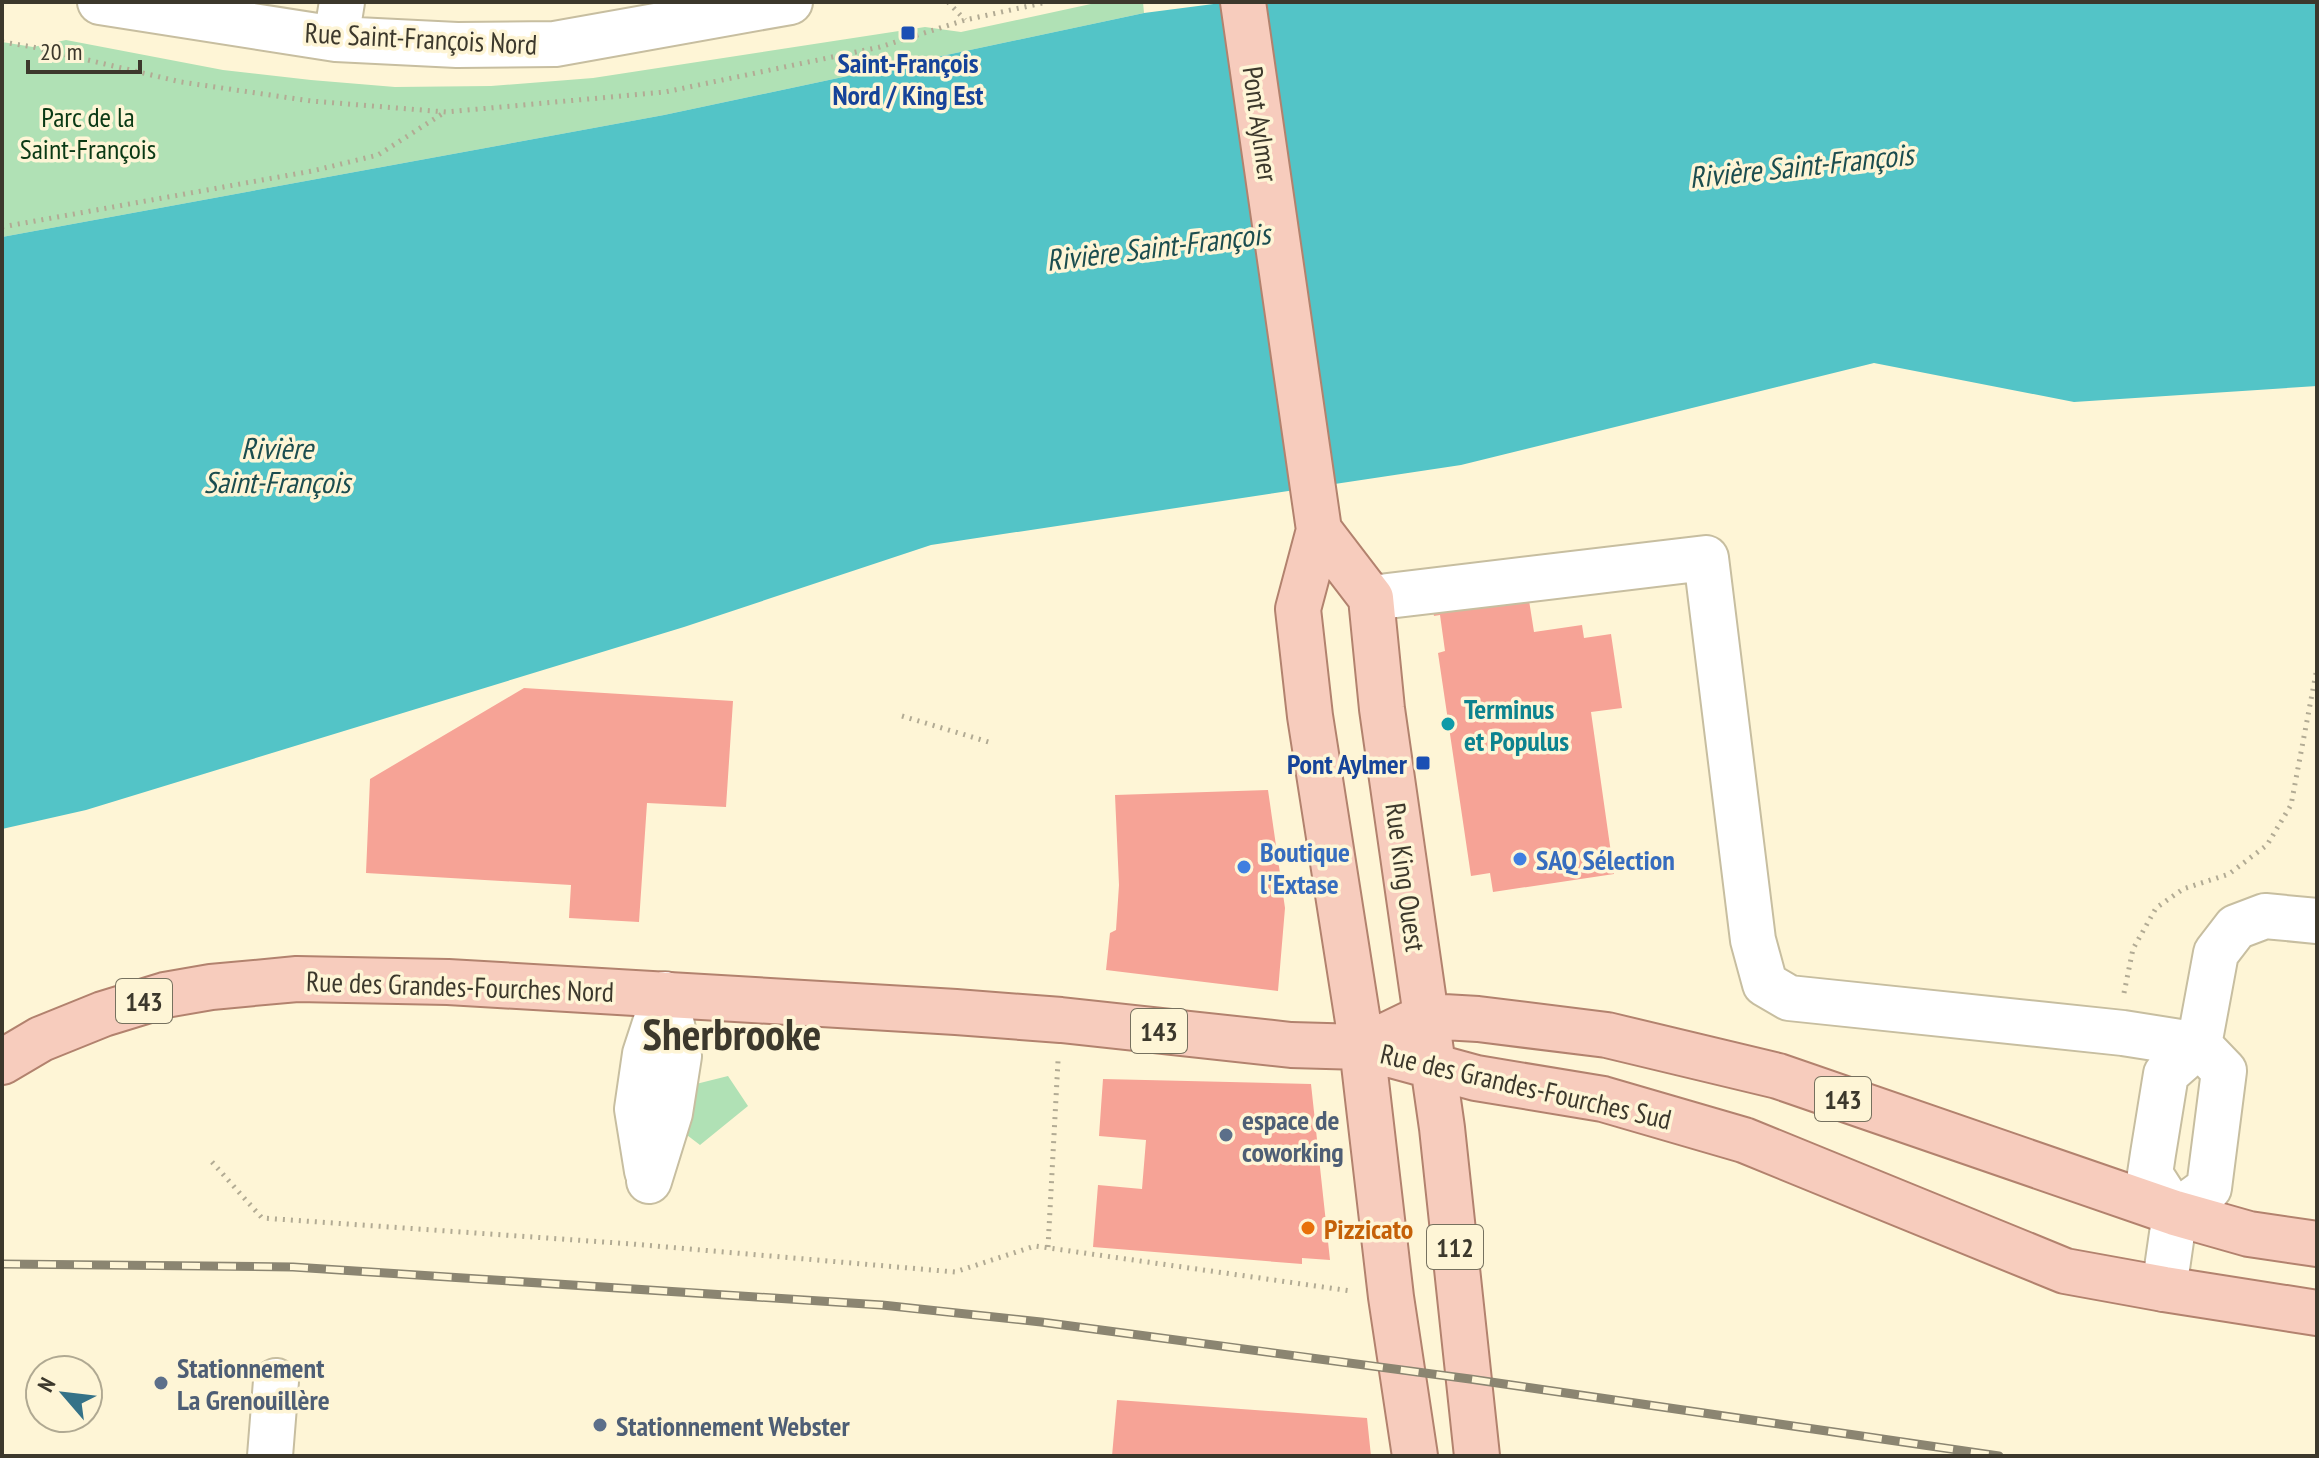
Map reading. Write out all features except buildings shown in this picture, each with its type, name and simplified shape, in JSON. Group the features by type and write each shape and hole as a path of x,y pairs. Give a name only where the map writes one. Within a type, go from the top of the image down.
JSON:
{"main road":[{"name":"Pont Aylmer","path":"1243,2 1319,530"},
{"name":"112","path":"1319,530 1371,598"},
{"name":"112","path":"1319,530 1298,609 1310,716 1362,1047 1391,1297 1415,1456"},
{"name":"Rue King Ouest","path":"1371,598 1382,709 1442,1128 1477,1456"},
{"name":"Rue des Grandes-Fourches Nord","path":"2,1062 41,1039 103,1014 165,995 211,987 312,979 448,982 665,994 1061,1020 1291,1045 1362,1047"},
{"name":"Rue des Grandes-Fourches Sud","path":"1362,1047 1426,1016 1478,1019 1607,1035 1705,1056 1778,1076 2175,1213 2249,1234 2317,1244"},
{"name":"Rue des Grandes-Fourches Sud","path":"1362,1047 1432,1068 1603,1099 1744,1140 2065,1271 2317,1313"}],"street":[{"name":"Rue Saint-François Nord","path":"100,2 339,20 457,45 555,44 790,2"},
{"path":"1371,598 1706,558 1753,940 1765,984 1789,998 2123,1033 2199,1045 2224,1071 2209,1188 2175,1213"},
{"path":"2164,1289 2175,1213 2150,1174 2153,1154 2166,1074 2199,1045 2216,953 2236,927 2265,916 2317,921"},
{"path":"649,1181 637,1109 645,1054 665,994"},
{"path":"270,1456 276,1381"}],"path":[{"path":"948,2 965,20"},
{"path":"2,42 181,82 311,101 446,112 665,92 880,47 965,20 1047,2"},
{"path":"2,227 297,174 378,155 446,112"},
{"path":"2123,1033 2123,997 2133,949 2156,908 2183,889 2229,874 2267,845 2291,805 2317,668"},
{"path":"902,716 992,743"},
{"path":"1048,1247 1061,1020"},
{"path":"212,1162 262,1218 632,1244 955,1272 1035,1246 1391,1297"}],"green space":[{"name":"Parc de la Saint-François","path":"1100,2 1143,2 1144,13 664,115 2,237 2,42 33,47 66,40 223,70 311,80 395,87 491,86 593,78 925,27 961,32"},
{"path":"728,1076 748,1106 700,1145 683,1132 696,1084"}],"water":[{"name":"Rivière Saint-François","path":"1229,2 2317,2 2317,386 2074,402 1874,363 1461,465 931,545 684,627 86,810 2,829 2,237 664,115 1144,13"}],"railway":[{"path":"2,1264 293,1267 882,1305 1041,1322 1470,1379 1999,1456"}],"place":[{"name":"Saint-François Nord / King Est","path":"908,33"},
{"name":"Terminus et Populus","path":"1448,724"},
{"name":"Pont Aylmer","path":"1423,763"},
{"name":"SAQ Sélection","path":"1520,859"},
{"name":"Boutique l'Extase","path":"1244,867"},
{"name":"espace de coworking","path":"1226,1135"},
{"name":"Pizzicato","path":"1308,1228"},
{"name":"Stationnement La Grenouillère","path":"161,1383"},
{"name":"Stationnement Webster","path":"600,1425"}],"district":[{"name":"Sherbrooke","path":"732,1033"}]}
